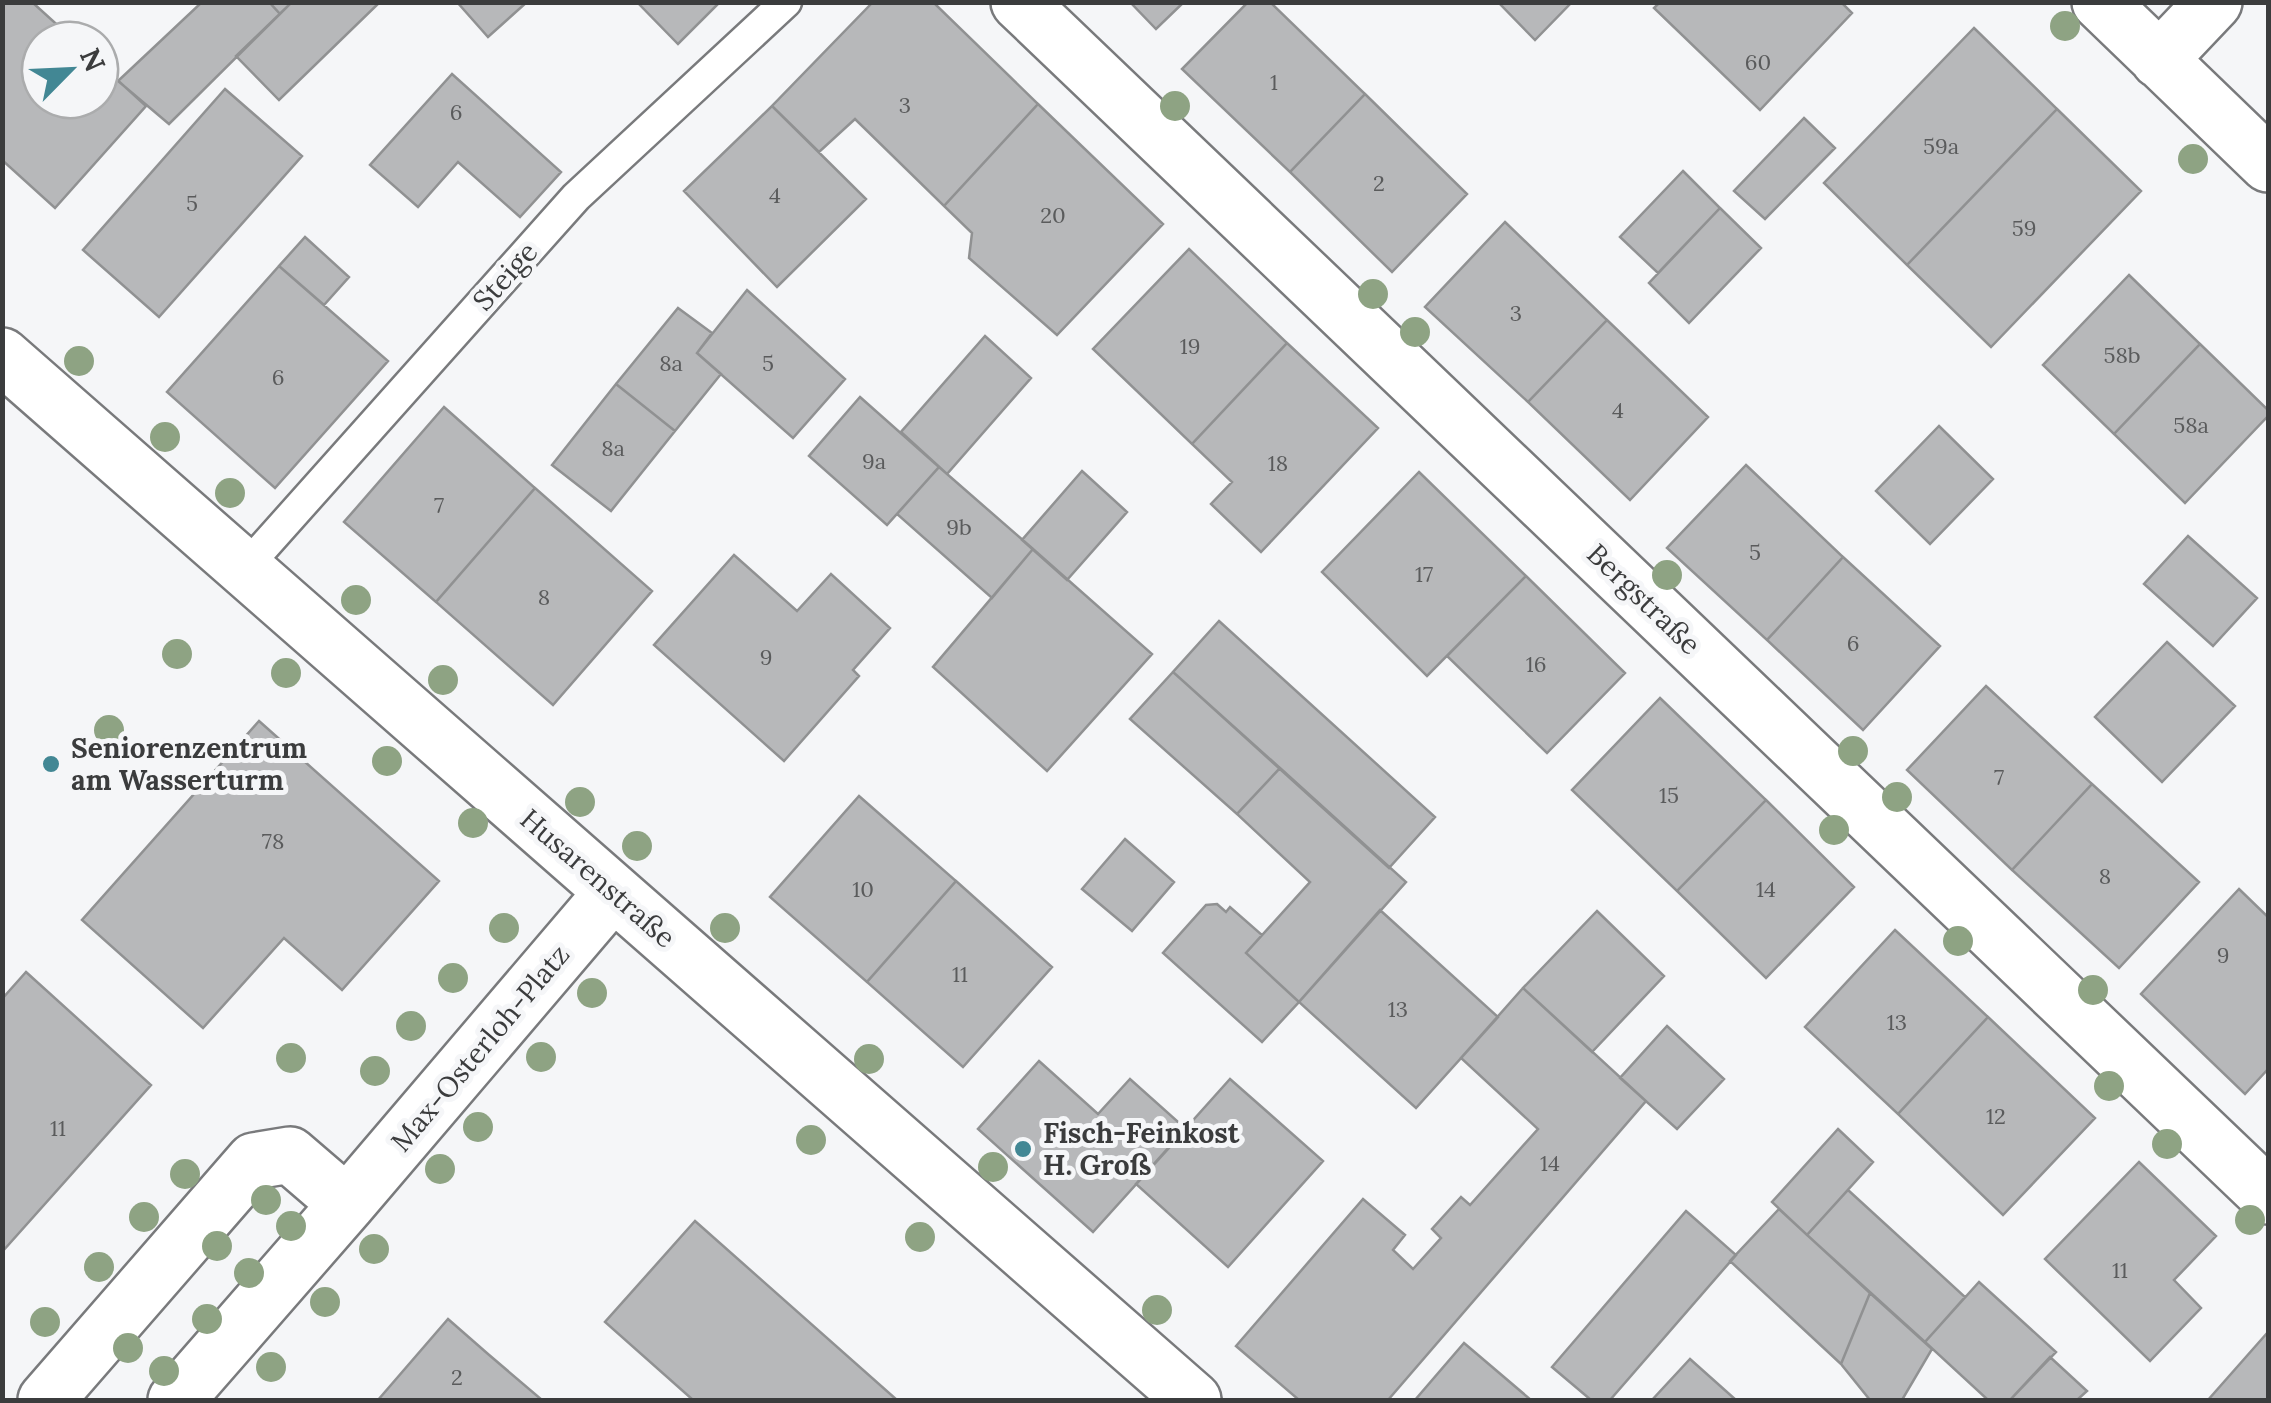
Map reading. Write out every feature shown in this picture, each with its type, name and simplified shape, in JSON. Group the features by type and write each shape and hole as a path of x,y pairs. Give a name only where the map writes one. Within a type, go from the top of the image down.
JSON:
{"street":[{"name":"Bergstraße","path":"1019,2 2268,1196"},
{"path":"2100,2 2268,164"},
{"path":"2159,60 2214,2"},
{"name":"Husarenstraße","path":"2,356 1192,1400"},
{"name":"Max-Osterloh-Platz","path":"176,1400 613,892"},
{"path":"46,1400 254,1161 290,1154 348,1204"}],"lane":[{"name":"Steige","path":"244,569 576,197 786,2"}],"building":[{"path":"2,2 32,2 52,20 20,20 20,120 120,120 120,82 146,106 55,208 2,160"},
{"path":"202,2 269,2 280,14 169,124 120,79"},
{"path":"269,2 292,2 280,14"},
{"path":"292,2 380,2 279,100 236,56"},
{"path":"457,2 527,2 488,37"},
{"path":"637,2 720,2 678,44"},
{"path":"873,2 933,2 1038,104 944,206 855,119 819,152 772,106"},
{"path":"1130,2 1184,2 1156,29"},
{"path":"1248,2 1270,2 1365,94 1290,172 1182,69"},
{"path":"1498,2 1572,2 1535,40"},
{"path":"1660,2 1841,2 1852,13 1760,110 1654,8"},
{"path":"1974,28 2057,109 1907,265 1824,183"},
{"path":"452,74 561,172 520,217 458,162 418,207 370,165"},
{"path":"225,89 302,156 159,317 83,250"},
{"path":"1365,94 1467,194 1392,272 1290,172"},
{"path":"1038,104 1163,224 1057,335 969,258 972,233 944,206"},
{"path":"772,106 866,199 777,287 684,191"},
{"path":"2057,109 2141,191 1991,347 1907,265"},
{"path":"1804,118 1835,148 1765,219 1734,191"},
{"path":"1683,171 1720,208 1658,273 1620,237"},
{"path":"1720,208 1761,248 1689,323 1649,283"},
{"path":"1505,222 1607,320 1528,402 1425,307"},
{"path":"305,237 349,277 324,305 279,266"},
{"path":"1189,249 1287,343 1192,444 1093,349"},
{"path":"279,266 388,361 275,488 167,392"},
{"path":"2129,275 2200,344 2114,434 2043,365"},
{"path":"747,290 845,379 793,438 697,353"},
{"path":"678,308 712,333 697,353 721,374 675,431 616,384"},
{"path":"1607,320 1708,417 1630,500 1528,402"},
{"path":"985,336 1031,378 947,474 901,432"},
{"path":"1287,343 1378,428 1261,552 1211,504 1232,482 1192,444"},
{"path":"2200,344 2268,410 2268,416 2185,503 2114,434"},
{"path":"616,384 675,431 611,511 552,465"},
{"path":"860,397 939,467 887,525 809,456"},
{"path":"444,407 535,488 436,602 344,522"},
{"path":"1939,426 1993,479 1930,544 1876,491"},
{"path":"1746,465 1843,557 1767,640 1667,548"},
{"path":"939,467 1033,549 992,598 897,514"},
{"path":"1082,471 1127,512 1067,580 1022,540"},
{"path":"1419,472 1526,576 1427,676 1322,572"},
{"path":"535,488 652,591 553,705 436,602"},
{"path":"2188,536 2257,598 2213,646 2144,584"},
{"path":"1033,549 1152,654 1047,771 933,667"},
{"path":"734,555 797,611 831,574 890,628 853,670 859,676 784,761 654,645"},
{"path":"1843,557 1940,646 1863,730 1767,640"},
{"path":"1526,576 1625,673 1547,753 1447,656"},
{"path":"1219,621 1435,817 1389,868 1173,672"},
{"path":"2167,642 2235,706 2162,782 2095,717"},
{"path":"1173,672 1280,768 1237,814 1130,719"},
{"path":"1986,686 2092,784 2012,870 1907,770"},
{"path":"1660,698 1766,800 1677,891 1572,790"},
{"path":"259,721 439,881 342,990 284,938 203,1028 82,920"},
{"path":"1280,768 1406,882 1299,1002 1246,953 1310,882 1237,814"},
{"path":"2092,784 2199,882 2119,968 2012,870"},
{"path":"859,796 956,881 867,982 770,897"},
{"path":"1766,800 1854,887 1766,978 1677,891"},
{"path":"1125,839 1174,882 1132,931 1082,889"},
{"path":"956,881 1052,967 963,1067 867,982"},
{"path":"2239,889 2268,917 2268,1069 2245,1094 2141,994"},
{"path":"1217,904 1226,912 1230,907 1262,935 1246,953 1299,1002 1262,1042 1163,953 1206,905"},
{"path":"1380,910 1498,1017 1416,1108 1299,1002"},
{"path":"1597,911 1664,976 1592,1052 1523,988"},
{"path":"1895,930 1988,1017 1898,1114 1805,1027"},
{"path":"26,972 151,1085 2,1252 2,999"},
{"path":"1523,988 1646,1101 1388,1400 1299,1400 1236,1346 1363,1199 1405,1235 1393,1250 1413,1269 1441,1238 1432,1229 1461,1197 1470,1205 1538,1129 1461,1058"},
{"path":"1988,1017 2095,1118 2003,1215 1898,1114"},
{"path":"1667,1026 1724,1079 1677,1129 1620,1078"},
{"path":"1039,1061 1098,1114 1130,1079 1186,1129 1093,1232 978,1129"},
{"path":"1230,1079 1323,1161 1228,1267 1136,1184"},
{"path":"1838,1129 1873,1162 1807,1235 1772,1202"},
{"path":"2139,1162 2216,1236 2174,1280 2201,1308 2150,1361 2045,1259"},
{"path":"1848,1190 1965,1297 1925,1342 1807,1235"},
{"path":"1779,1209 1870,1293 1841,1364 1730,1261"},
{"path":"1686,1211 1736,1255 1610,1400 1591,1400 1552,1367"},
{"path":"695,1221 897,1400 693,1400 605,1322"},
{"path":"1979,1282 2056,1352 2010,1400 1988,1400 1925,1342"},
{"path":"1870,1293 1932,1349 1902,1400 1870,1400 1841,1364"},
{"path":"448,1319 488,1354 542,1400 378,1400"},
{"path":"2268,1332 2268,1400 2208,1400"},
{"path":"1464,1343 1531,1400 1415,1400"},
{"path":"2050,1357 2087,1391 2077,1400 2010,1400"},
{"path":"1690,1359 1736,1400 1652,1400"}],"place":[{"name":"Seniorenzentrum am Wasserturm","path":"51,764"},
{"name":"Fisch-Feinkost H. Groß","path":"1023,1149"}]}
